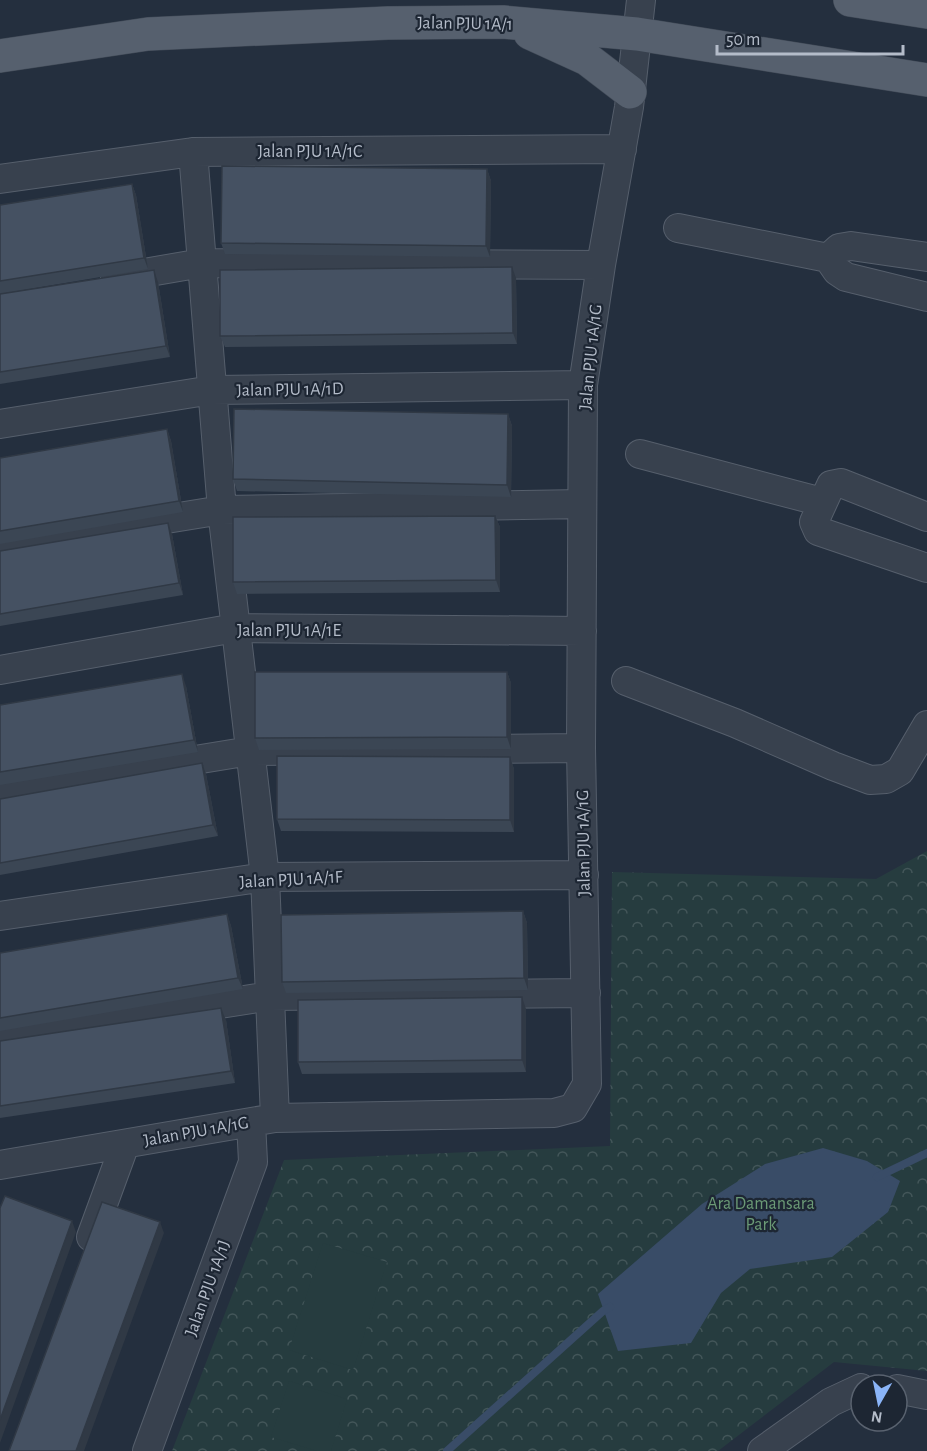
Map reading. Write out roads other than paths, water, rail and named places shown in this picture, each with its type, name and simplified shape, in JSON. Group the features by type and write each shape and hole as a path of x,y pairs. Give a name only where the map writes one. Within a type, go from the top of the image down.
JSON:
{"main road":[{"path":"850,0 927,12"},
{"name":"Jalan PJU 1A/1","path":"0,56 148,34 388,22 503,22 637,34 927,80"},
{"path":"503,22 587,58 630,92"}],"street":[{"name":"Jalan PJU 1A/1G","path":"0,1165 263,1120 554,1113 573,1108 587,1084 581,748 583,385 601,265 622,150 641,0"},
{"name":"Jalan PJU 1A/1C","path":"0,179 193,152 622,150"},
{"name":"Jalan PJU 1A/1J","path":"147,1451 254,1162 263,1120 270,996 265,877 222,510 193,152"},
{"path":"678,228 828,258 837,271 846,278 927,297"},
{"path":"828,258 839,248 851,246 927,257"},
{"path":"90,282 202,263 601,265"},
{"name":"Jalan PJU 1A/1D","path":"0,424 212,390 583,385"},
{"path":"640,454 822,502"},
{"path":"927,517 842,483 831,485 814,522 818,531 927,568"},
{"path":"0,546 222,510 582,504"},
{"name":"Jalan PJU 1A/1E","path":"0,670 235,628 582,631"},
{"path":"626,681 735,723 870,780 885,779 900,771 927,725"},
{"path":"0,792 250,751 581,748"},
{"name":"Jalan PJU 1A/1F","path":"0,916 265,877 584,875"},
{"path":"0,1039 270,996 586,993"},
{"path":"81,1264 125,1144"},
{"path":"909,1391 927,1395"},
{"path":"762,1451 831,1401 849,1393"}],"water":[{"path":"823,1148 867,1161 900,1181 888,1212 832,1257 750,1269 721,1293 691,1343 618,1351 598,1294 702,1204 765,1164"}],"waterway":[{"path":"877,1177 927,1153"},
{"path":"447,1451 610,1307"}],"park label":[{"name":"Ara Damansara Park","path":"761,1213"}]}
